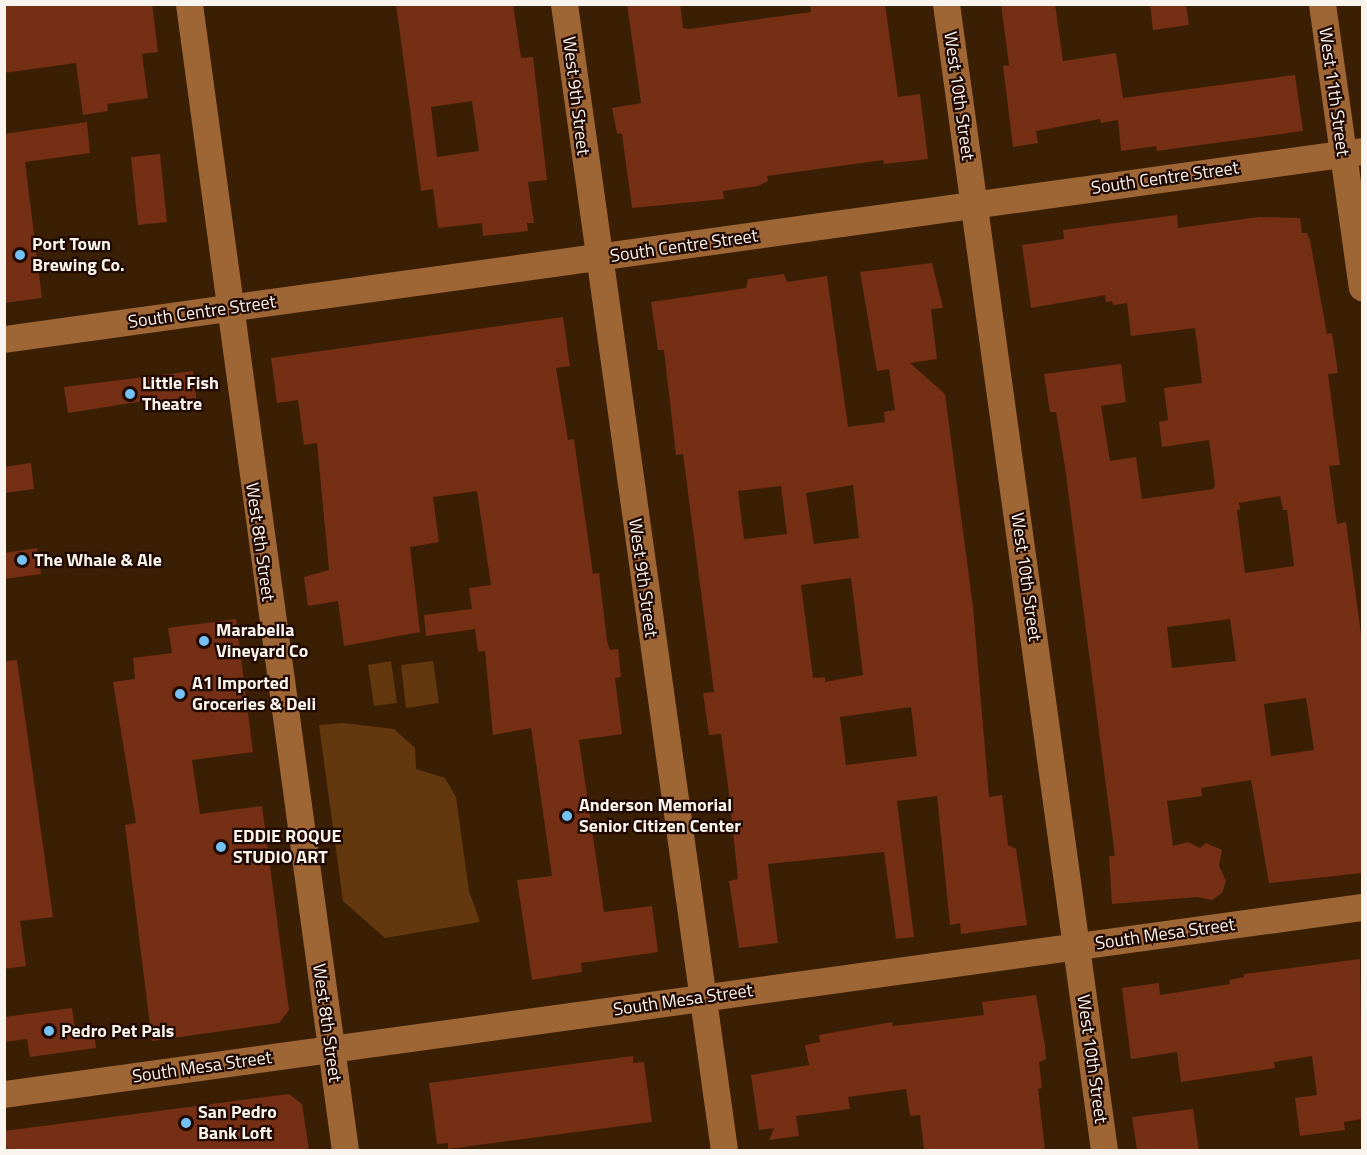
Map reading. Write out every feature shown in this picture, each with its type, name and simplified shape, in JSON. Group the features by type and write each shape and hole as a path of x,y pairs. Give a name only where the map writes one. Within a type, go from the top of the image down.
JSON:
{"street":[{"name":"West 8th Street","path":"189,4 345,1150"},
{"name":"West 9th Street","path":"564,4 597,259 723,1150"},
{"name":"West 10th Street","path":"946,4 1104,1150"},
{"name":"West 11th Street","path":"1322,4 1353,153 1362,287"},
{"name":"South Centre Street","path":"4,339 1353,153"},
{"name":"South Mesa Street","path":"4,1094 1362,907"}],"shaded area":[{"path":"391,661 397,703 374,706 368,665"},
{"path":"433,661 439,703 406,708 401,665"},
{"path":"343,723 394,729 415,748 416,769 445,778 456,797 469,891 480,922 385,938 343,901 319,725"}],"building":[{"path":"4,4 152,4 158,52 142,54 148,98 107,104 108,111 83,115 76,63 4,73"},
{"path":"396,4 513,4 521,58 533,57 547,180 528,182 534,223 527,223 528,231 483,236 482,223 438,228 433,189 421,191","holes":["472,101 479,151 437,157 431,107"]},
{"path":"627,4 680,4 683,28 689,29 811,12 810,4 885,4 898,97 920,94 928,159 884,164 883,160 767,176 768,181 758,186 723,191 724,199 632,208 622,134 617,133 612,108 641,103"},
{"path":"1001,4 1055,4 1063,61 1116,53 1123,98 1295,75 1303,131 1157,151 1156,146 1121,151 1118,120 1101,123 1100,119 1036,131 1038,143 1013,147 1003,66 1009,65"},
{"path":"1150,4 1186,4 1189,25 1153,30"},
{"path":"87,122 90,153 25,162 42,298 4,303 4,134"},
{"path":"160,154 167,222 138,225 131,157"},
{"path":"1177,215 1178,228 1259,217 1300,218 1302,233 1307,233 1327,334 1332,333 1338,373 1328,374 1340,465 1329,466 1337,524 1346,522 1362,642 1362,873 1269,883 1251,780 1201,788 1202,796 1167,801 1173,846 1188,842 1200,848 1206,843 1222,850 1219,866 1226,881 1222,893 1212,900 1197,897 1112,904 1109,856 1115,856 1065,467 1056,412 1050,412 1044,374 1121,364 1126,402 1101,406 1110,461 1136,457 1142,499 1213,489 1215,485 1209,440 1162,447 1159,422 1168,420 1164,388 1202,383 1195,328 1131,336 1127,303 1113,305 1112,301 1106,302 1105,295 1031,308 1022,245 1064,239 1063,230","holes":["1280,496 1283,510 1287,510 1294,566 1245,573 1237,510 1240,510 1239,503","1230,619 1236,661 1172,668 1167,627","1306,698 1314,750 1271,756 1264,704"]},
{"path":"932,263 943,308 931,309 937,359 910,363 945,394 973,607 989,797 1002,795 1008,845 1016,849 1027,925 961,934 960,923 950,925 937,796 897,801 914,937 896,939 884,852 768,864 778,943 739,948 729,881 738,879 728,786 721,734 709,735 703,693 714,692 683,454 676,455 664,350 658,350 651,302 746,288 748,279 784,274 787,282 827,276 848,427 885,422 884,412 895,410 889,369 877,371 860,272","holes":["853,485 859,538 814,544 806,493","781,486 787,534 744,539 738,491","851,578 863,675 825,682 825,677 813,678 801,585","911,707 917,756 846,765 840,717"]},
{"path":"563,317 570,366 556,368 568,440 574,439 593,574 599,573 607,641 610,650 618,649 621,677 615,678 622,734 579,740 604,912 652,906 658,952 581,963 582,972 532,980 517,880 552,876 531,728 493,735 485,651 478,652 475,629 426,636 424,615 472,609 469,588 491,585 477,491 433,497 439,542 410,547 420,632 344,646 338,601 308,606 304,577 329,570 317,443 304,445 298,400 277,403 271,358"},
{"name":"Little Fish Theatre","path":"193,371 197,403 183,405 180,410 145,410 144,401 68,413 64,387"},
{"path":"31,463 34,489 4,493 4,467"},
{"name":"The Whale & Ale","path":"37,548 41,574 4,579 4,553"},
{"path":"236,619 253,752 192,760 200,814 262,806 289,1010 279,1023 152,1041 125,825 136,823 113,682 135,679 133,658 172,653 168,628"},
{"path":"17,660 53,917 20,921 26,966 4,969 4,661"},
{"path":"1360,959 1362,1119 1344,1122 1345,1130 1300,1136 1295,1098 1317,1095 1312,1056 1274,1062 1275,1068 1181,1082 1177,1052 1131,1059 1122,988 1159,983 1160,995 1230,984 1229,980 1244,977 1244,974"},
{"path":"1036,995 1046,1059 1039,1062 1042,1088 1038,1089 1045,1150 924,1150 920,1115 910,1116 906,1089 848,1097 850,1109 796,1116 799,1136 769,1140 774,1128 759,1130 751,1075 809,1065 805,1045 820,1042 819,1035 892,1022 893,1026 984,1015 982,1002"},
{"name":"Pedro Pet Pals","path":"72,1008 75,1028 93,1026 96,1048 30,1057 27,1039 4,1042 4,1017"},
{"path":"633,1056 633,1063 644,1062 652,1122 448,1149 448,1143 437,1144 429,1083"},
{"name":"San Pedro Bank Loft","path":"289,1094 302,1104 309,1150 7,1150 4,1131"},
{"path":"1193,1109 1199,1150 1137,1150 1132,1117"}],"place":[{"name":"Port Town Brewing Co.","path":"20,255"},
{"name":"Little Fish Theatre","path":"130,394"},
{"name":"The Whale & Ale","path":"22,560"},
{"name":"Marabella Vineyard Co","path":"204,641"},
{"name":"A1 Imported Groceries & Deli","path":"180,694"},
{"name":"Anderson Memorial Senior Citizen Center","path":"567,816"},
{"name":"EDDIE ROQUE STUDIO ART","path":"221,847"},
{"name":"Pedro Pet Pals","path":"49,1031"},
{"name":"San Pedro Bank Loft","path":"186,1123"}]}
